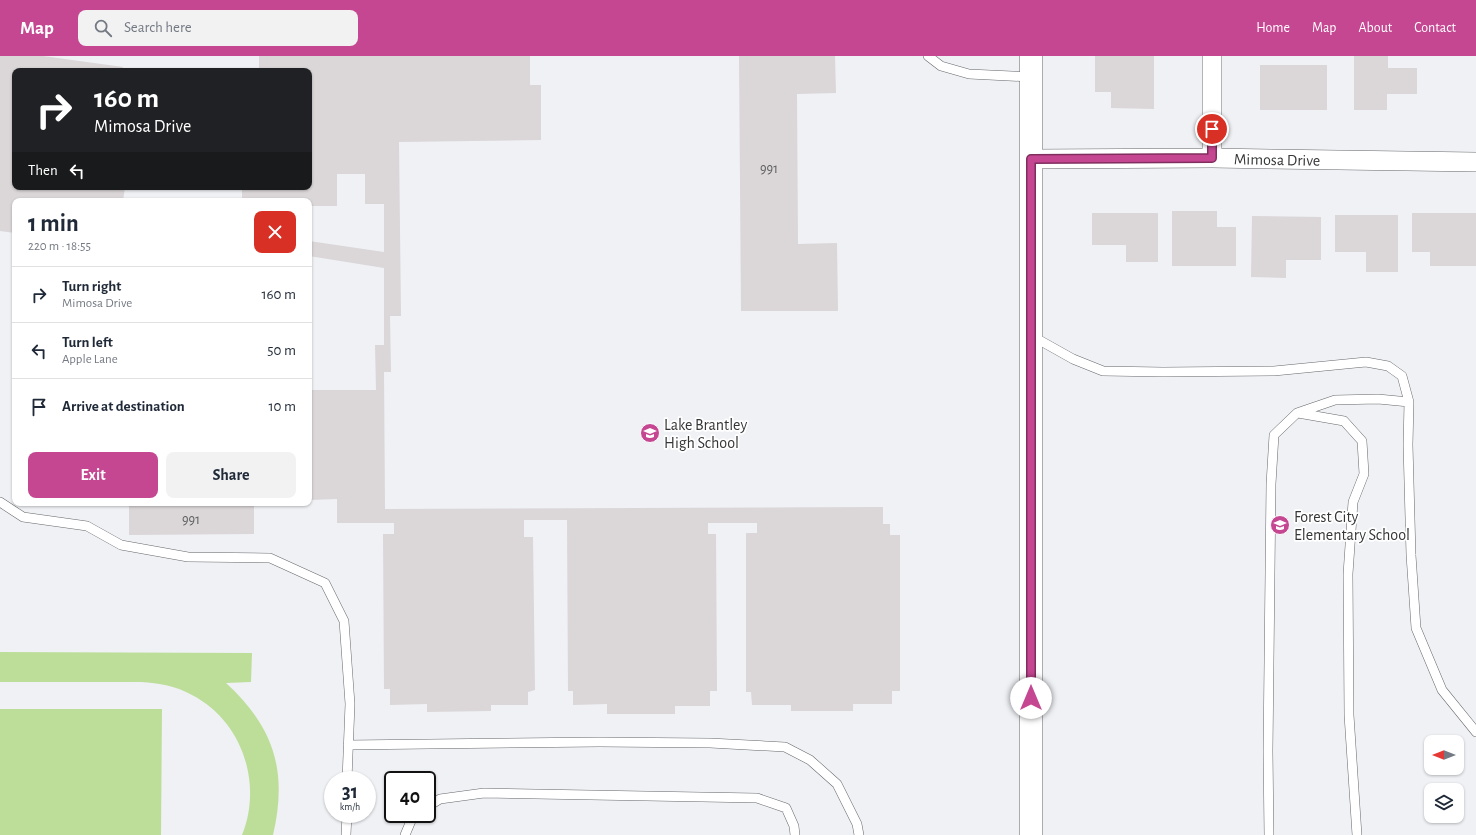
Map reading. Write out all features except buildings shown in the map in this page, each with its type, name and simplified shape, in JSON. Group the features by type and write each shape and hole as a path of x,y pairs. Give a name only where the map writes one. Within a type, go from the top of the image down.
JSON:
{"street":[{"path":"1212,56 1212,158"},
{"path":"1031,67 1031,835"},
{"name":"Mimosa Drive","path":"1031,159 1212,158 1476,162"}],"lane":[{"path":"928,56 942,66 969,74 1031,67"},
{"path":"1031,336 1073,359 1103,370 1163,372 1274,371 1366,362 1388,366 1402,376 1409,402 1408,445 1411,547 1416,628 1442,690 1476,732"},
{"path":"1269,835 1268,751 1271,484 1274,435 1297,413 1335,400 1378,399 1409,402"},
{"path":"1297,413 1344,421 1362,441 1364,474 1353,502 1348,574 1349,715 1357,835"},
{"path":"0,502 23,517 87,526 121,545 188,557 270,558 325,583 344,620 350,704 348,771"},
{"path":"348,745 599,742 710,743 785,747 810,760 837,784 856,824 859,835"},
{"path":"436,801 440,799 484,793 757,798 786,808 794,826 795,835"},
{"path":"346,823 346,835"},
{"path":"405,835 410,823"}],"green space":[{"path":"0,652 252,653 251,682 226,683 256,716 266,734 273,752 279,790 273,835 242,835 248,815 250,795 249,775 244,755 235,737 224,721 209,706 180,689 154,683 0,682"},
{"path":"0,709 162,709 161,835 0,835"}],"place":[{"name":"Lake Brantley High School","path":"650,433"},
{"name":"Forest City Elementary School","path":"1280,525"}],"route":[{"path":"1031,698 1031,159 1212,158 1212,129"}]}
